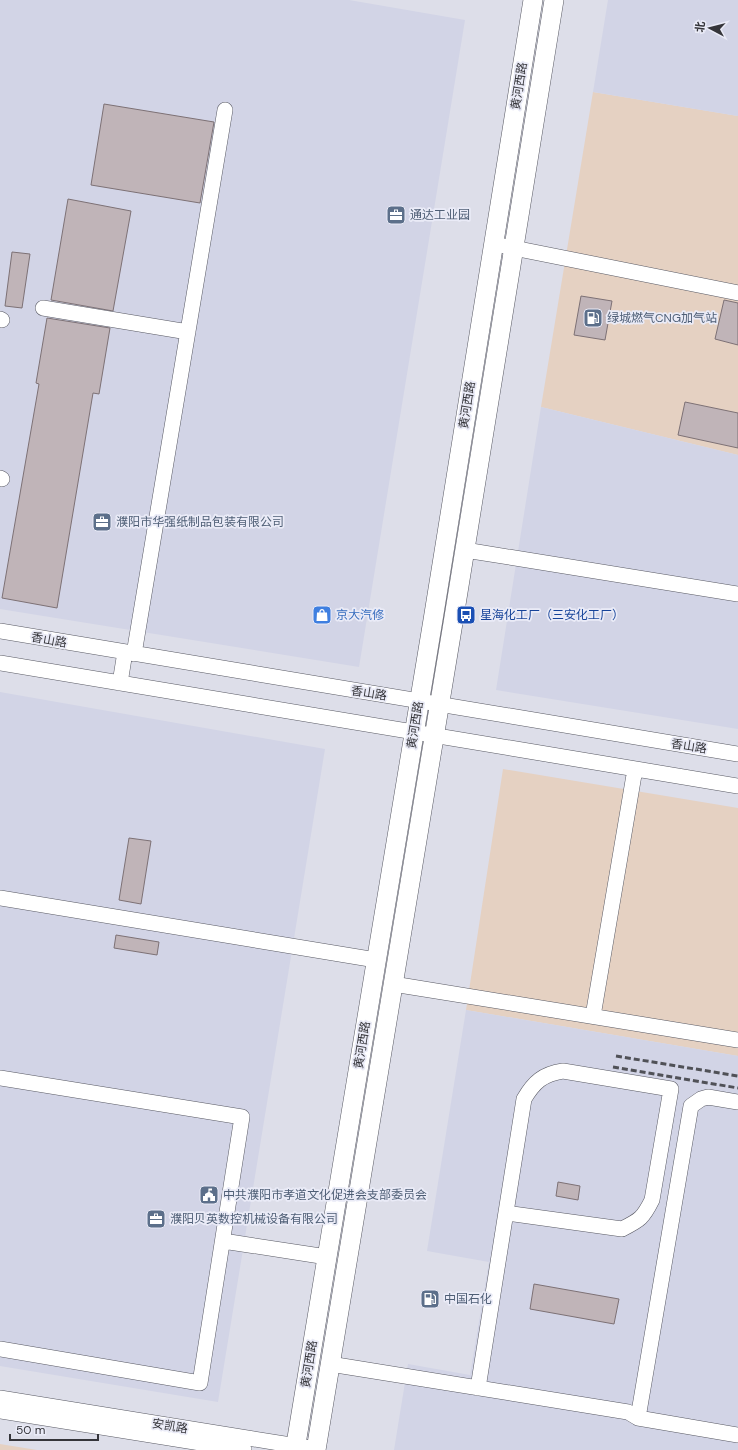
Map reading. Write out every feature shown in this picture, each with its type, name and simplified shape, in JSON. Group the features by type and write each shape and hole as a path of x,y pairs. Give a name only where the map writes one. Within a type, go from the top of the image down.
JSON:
{"main road":[{"name":"黄河西路","path":"316,1450 435,736 554,0"},
{"name":"黄河西路","path":"295,1448 419,702 493,244 529,1"}],"street":[{"path":"120,683 129,653 188,332 225,110"},
{"path":"493,244 738,293"},
{"path":"43,308 188,332"},
{"path":"465,550 738,594"},
{"name":"香山路","path":"0,631 738,754"},
{"path":"0,663 738,786"},
{"path":"593,1016 635,769"},
{"path":"0,898 376,960"},
{"path":"393,984 738,1040"},
{"path":"478,1388 524,1099 531,1088 538,1081 551,1073 563,1071 671,1089 652,1200 645,1214 635,1222 622,1229 506,1213"},
{"path":"0,1078 242,1117 200,1383 0,1348"},
{"path":"638,1418 690,1106 701,1099 708,1097 738,1102"},
{"path":"223,1241 327,1257"},
{"path":"330,1364 628,1412 638,1418 738,1435"},
{"name":"安凯路","path":"0,1398 295,1448 316,1450"},
{"name":"安凯路","path":"0,1410 244,1450"}],"shaded area":[{"path":"0,0 349,0 465,20 359,667 0,609"},
{"path":"608,0 738,0 738,116 593,92"},
{"path":"593,92 738,116 738,455 541,407"},
{"path":"541,407 738,455 738,729 496,690"},
{"path":"0,692 325,749 218,1402 0,1366"},
{"path":"503,769 738,808 738,1056 466,1010"},
{"path":"466,1010 738,1056 738,1450 394,1450 408,1364 470,1375 489,1262 427,1251"},
{"path":"0,1444 37,1450 0,1450"}],"building":[{"path":"104,104 214,122 200,203 91,185"},
{"path":"68,199 131,211 113,311 51,300"},
{"path":"12,252 30,254 22,308 5,306"},
{"name":"绿城燃气CNG加气站","path":"581,296 612,301 605,340 574,335"},
{"path":"724,300 738,303 738,345 715,339"},
{"path":"47,318 110,328 99,394 93,393 57,608 2,598 39,384 36,383"},
{"path":"685,402 738,413 738,448 678,435"},
{"path":"129,838 151,841 141,904 119,900"},
{"path":"116,935 159,942 157,955 114,948"},
{"path":"558,1182 580,1186 578,1200 556,1196"},
{"path":"534,1284 619,1299 614,1324 530,1309"}],"railway":[{"path":"616,1056 738,1076"},
{"path":"613,1067 738,1088"}],"place":[{"name":"通达工业园","path":"396,215"},
{"name":"绿城燃气CNG加气站","path":"593,318"},
{"name":"濮阳市华强纸制品包装有限公司","path":"102,522"},
{"name":"京大汽修","path":"322,615"},
{"name":"星海化工厂（三安化工厂）","path":"466,615"},
{"name":"中共濮阳市孝道文化促进会支部委员会","path":"209,1195"},
{"name":"濮阳贝英数控机械设备有限公司","path":"156,1219"},
{"name":"中国石化","path":"430,1299"}]}
